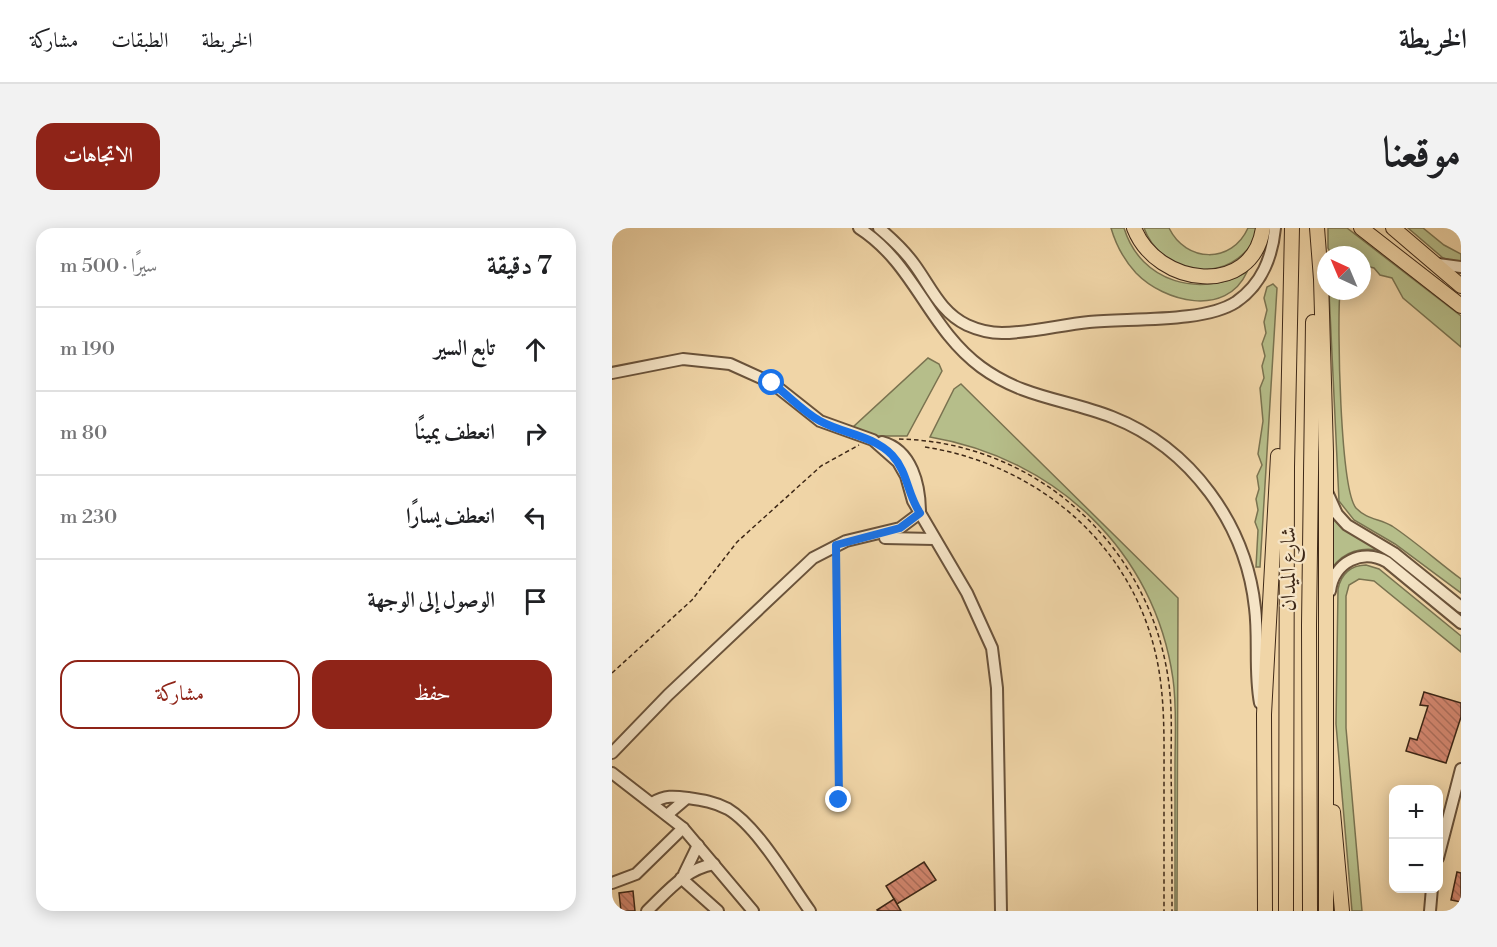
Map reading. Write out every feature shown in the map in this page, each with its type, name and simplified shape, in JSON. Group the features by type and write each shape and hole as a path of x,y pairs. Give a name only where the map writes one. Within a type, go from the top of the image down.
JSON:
{"main road":[{"path":"1134,228 1142,245 1154,258 1183,274 1214,275 1237,268 1254,252 1263,228"},
{"name":"شارع الميدان","path":"1286,911 1292,228"},
{"path":"1317,228 1321,246"},
{"name":"شارع الميدان","path":"1310,911 1310,506 1317,228"},
{"path":"1360,228 1461,306"},
{"path":"1393,228 1461,286"},
{"path":"1324,300 1326,911"},
{"path":"1265,911 1264,714 1280,429 1289,371"},
{"path":"1326,761 1340,862 1342,911"}],"street":[{"path":"860,228 895,258 940,327 962,352 983,369 1030,394 1093,410 1133,426 1172,453 1204,485 1233,530 1250,578 1257,620 1259,694 1264,714"},
{"path":"879,228 908,256 933,295 952,315 976,328 1004,333 1099,321 1196,316 1222,310 1245,296 1262,275 1272,250 1275,228"},
{"path":"1432,262 1447,267 1461,267"},
{"path":"612,373 683,359 730,364 762,377 820,421 873,440 898,462 920,513 975,607 988,636 994,661 1001,911"},
{"path":"1326,488 1337,514 1347,525 1394,554 1461,607"},
{"path":"612,753 668,695 806,564 836,545 900,528 920,513"},
{"path":"867,537 934,539"},
{"path":"1325,630 1330,585 1335,575 1346,563 1366,556 1387,562 1461,623"},
{"path":"1443,839 1461,769"},
{"path":"612,773 683,828 753,911"},
{"path":"652,803 670,796 687,798 714,803 740,818 810,911"},
{"path":"667,814 687,798"},
{"path":"612,883 636,874 683,828"},
{"path":"682,878 698,845"},
{"path":"650,910 682,878 697,868 714,864"},
{"path":"682,878 718,911"},
{"path":"1430,911 1432,893"},
{"path":"1432,893 1434,911"}],"path":[{"path":"924,447 958,453 992,464 1047,494 1092,533 1111,556 1134,594 1155,650 1162,700 1164,911"},
{"path":"836,545 839,800"}],"green space":[{"path":"1111,228 1124,228 1132,247 1144,262 1158,273 1174,280 1192,284 1210,284 1229,280 1247,272 1237,286 1225,296 1194,301 1178,298 1162,292 1136,273 1121,252"},
{"path":"1144,228 1169,228 1186,248 1209,255 1231,248 1241,240 1248,228 1260,228 1253,243 1233,261 1219,268 1204,269 1189,268 1162,254 1151,242"},
{"path":"1328,228 1347,228 1370,246 1328,246"},
{"path":"1408,228 1423,228 1444,245 1461,254 1461,263 1443,258"},
{"path":"1371,247 1461,316 1461,347 1403,298 1392,278 1380,275 1371,267"},
{"path":"1273,284 1277,288 1260,567 1256,567 1258,530 1255,522 1259,489 1257,476 1262,465 1258,454 1263,421 1260,388 1264,378 1262,366 1265,356 1262,344 1266,333 1264,322 1267,310 1264,298 1267,287"},
{"path":"1329,300 1340,300 1343,439 1346,470 1356,508 1392,526 1461,579 1461,593 1395,544 1354,520 1339,501"},
{"path":"928,358 939,364 942,371 907,436 878,436 852,428"},
{"path":"961,384 1178,598 1177,911 1175,911 1175,700 1163,633 1145,590 1121,552 1092,518 1057,489 1018,466 976,448 930,437 954,389"},
{"path":"1330,513 1348,532 1382,551 1368,549 1354,551 1342,557 1332,568"},
{"path":"1366,565 1379,569 1461,636 1461,652 1374,581 1359,579 1349,585 1346,596 1346,728 1362,911 1352,911 1336,724 1338,589 1348,571"}],"building":[{"path":"1424,692 1461,703 1461,717 1446,763 1406,751 1410,738 1417,740 1428,706 1420,705"},
{"path":"924,862 936,880 897,904 886,886"},
{"path":"1457,872 1461,873 1461,902 1451,900"},
{"path":"633,891 635,911 621,911 619,893"},
{"path":"894,899 901,911 877,910"}],"route":[{"path":"772,383 820,421 873,440 886,449 903,469 913,501 920,513 905,526 895,530 836,545 839,800"}]}
